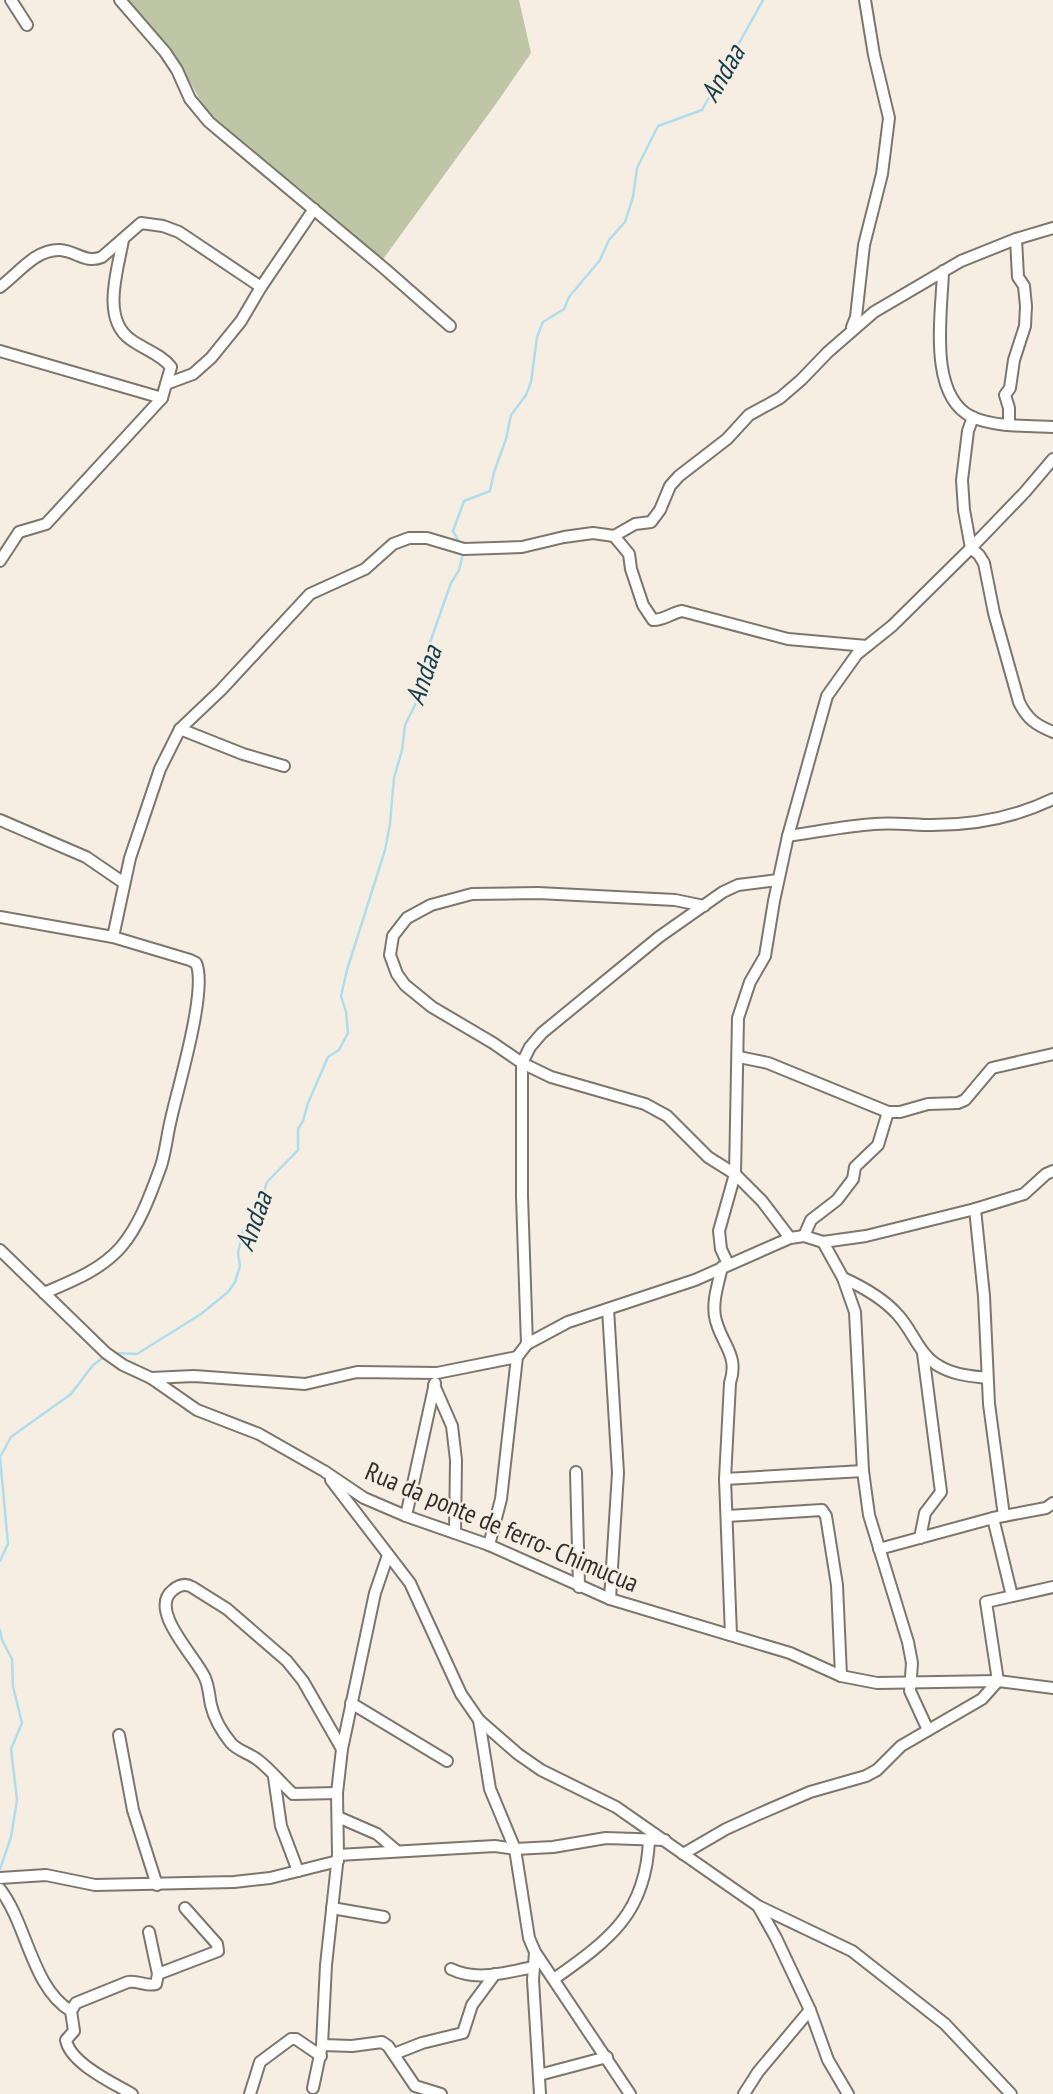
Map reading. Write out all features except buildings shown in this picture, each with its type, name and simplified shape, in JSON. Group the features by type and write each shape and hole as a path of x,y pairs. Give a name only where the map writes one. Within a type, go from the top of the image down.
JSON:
{"street":[{"path":"11,0 27,25"},
{"path":"120,0 165,52 177,70 190,99 209,122 450,326"},
{"path":"849,332 856,317 864,245 882,174 889,118 874,55 865,0"},
{"path":"166,384 193,374 211,358 241,321 314,209"},
{"path":"0,288 35,257 58,250 95,260 114,249 141,223 163,226 179,232 261,287"},
{"path":"113,937 130,858 160,769 180,729 221,690 310,594 365,569 393,544 409,538 427,538 464,549 522,548 593,533 614,536 635,524 651,522 660,510 670,486 678,477 727,439 749,415 780,398 849,332 874,312 961,261 1016,239 1053,228"},
{"path":"1009,425 1005,395 1010,388 1014,360 1025,326 1026,306 1024,286 1018,277 1016,239"},
{"path":"0,561 19,532 46,524 162,398 171,367 166,360 132,341 117,326 114,305 123,240"},
{"path":"943,271 940,348 944,380 953,402 973,417 1009,425 1053,427"},
{"path":"0,351 162,398"},
{"path":"973,417 968,431 962,495 971,548 984,563 994,613 1019,702 1025,715 1037,725 1053,732"},
{"path":"731,1634 724,1479 730,1383 734,1370 731,1356 715,1320 715,1298 725,1266 719,1231 735,1174 738,1018 741,1003 765,956 788,836 827,696 857,654 892,626 971,548 1026,492 1053,459"},
{"path":"614,536 629,554 631,569 643,604 653,620 663,620 682,611 788,639 867,646"},
{"path":"180,729 243,754 285,766"},
{"path":"788,836 872,824 903,822 934,825 995,819 1019,814 1053,799"},
{"path":"0,820 86,857 124,883"},
{"path":"527,1344 522,1196 522,1063 530,1047 542,1033 659,937 704,906 737,885 778,880"},
{"path":"704,906 675,900 538,893 472,894 431,905 407,918 393,936 390,955 397,974 405,985 432,1007 522,1063 551,1077 645,1104 667,1116 708,1157 735,1174 762,1201 790,1238"},
{"path":"0,918 113,937 196,963 200,972 168,1142 136,1226 120,1248 92,1272 44,1293"},
{"path":"738,1057 768,1063 888,1112 900,1112 928,1104 958,1103 965,1100 992,1068 1053,1054"},
{"path":"804,1236 811,1220 837,1200 853,1179 855,1167 878,1145 888,1112"},
{"path":"489,1545 501,1499 517,1357 527,1344 568,1322 695,1280 790,1238 804,1236 823,1242 866,1236 975,1209 1024,1194 1053,1171"},
{"path":"975,1209 984,1296 987,1378 999,1517 1012,1596"},
{"path":"823,1242 843,1278 855,1312 863,1471 869,1515 908,1642 912,1663 910,1691 928,1731"},
{"name":"Rua da ponte de ferro- Chimucua","path":"0,1250 106,1353 123,1365 151,1378 197,1410 259,1434 324,1471 364,1498 406,1516 489,1545 610,1599 790,1653 841,1676 877,1683 998,1681 1053,1688"},
{"path":"843,1278 859,1285 899,1315 923,1353 936,1365 952,1372 987,1378"},
{"path":"608,1309 618,1473 610,1599"},
{"path":"920,1538 925,1513 941,1492 923,1353"},
{"path":"151,1378 194,1376 305,1384 356,1372 435,1379 517,1357"},
{"path":"406,1516 435,1379"},
{"path":"435,1379 452,1426 456,1460 455,1533"},
{"path":"324,1471 410,1583 461,1694 479,1720 541,1770 616,1807 758,1906 852,1951 945,2024 1011,2094"},
{"path":"724,1479 863,1471"},
{"path":"576,1472 579,1587"},
{"path":"879,1549 999,1517 1046,1508 1053,1503"},
{"path":"727,1516 822,1510 826,1516 836,1585 841,1676"},
{"path":"313,2088 322,2050 326,1965 338,1858 337,1793 342,1749 375,1593 388,1556"},
{"path":"337,1793 293,1794 256,1758 232,1744 212,1709 205,1675 184,1647 164,1606 165,1598 187,1584 227,1609 287,1661 303,1681 342,1749"},
{"path":"683,1854 726,1829 810,1792 866,1776 877,1770 901,1746 982,1699 998,1681 986,1602 1053,1587"},
{"path":"351,1703 447,1760"},
{"path":"479,1720 490,1789 515,1849 529,1938 535,1952 630,2094"},
{"path":"120,1735 133,1810 158,1885"},
{"path":"274,1777 281,1826 298,1871"},
{"path":"338,1817 377,1834 397,1851"},
{"path":"0,1878 46,1875 95,1885 234,1882 270,1878 338,1858 397,1851 495,1846 515,1849 553,1847 607,1838 665,1840"},
{"path":"554,1979 608,1939 621,1923 642,1887 649,1840"},
{"path":"0,1889 11,1904 38,1971 59,2002 71,2011"},
{"path":"758,1906 810,2010 828,2060 848,2094"},
{"path":"158,1974 218,1951 217,1944 186,1908"},
{"path":"332,1908 384,1917"},
{"path":"132,2094 88,2068 69,2050 65,2040 74,2031 71,2011 76,2003 135,1980 145,1985 156,1984 158,1974 149,1932"},
{"path":"535,1952 540,2094"},
{"path":"451,1969 468,1975 495,1974 534,1967"},
{"path":"394,2054 422,2043 463,2033 472,2005 495,1974"},
{"path":"744,2094 758,2072 810,2010"},
{"path":"250,2094 260,2062 291,2039 322,2050 382,2042 388,2046 415,2086 441,2094"},
{"path":"539,2075 607,2057"}],"green space":[{"path":"128,0 519,0 531,53 381,262 206,111 178,60"}],"waterway":[{"name":"Andaa","path":"460,544 453,531 464,501 490,491 511,415 526,395 531,382 537,337 543,322 564,309 569,297 600,260 609,240 625,222 633,197 637,168 658,126 702,110 763,0"},
{"name":"Andaa","path":"114,1353 137,1354 201,1314 228,1292 235,1282 240,1266 238,1253 243,1231 259,1207 267,1182 298,1150 298,1129 308,1103 328,1057 339,1050 348,1033 341,996 385,850 394,778 402,750 405,725 417,701 425,673 428,648 451,583 459,570 463,553"},
{"name":"Andaa","path":"0,1561 8,1544 0,1457 11,1437 71,1394 93,1365 104,1357"},
{"name":"Andaa","path":"0,1630 12,1659 13,1687 22,1723 11,1749 17,1800 11,1837 0,1869"}]}
